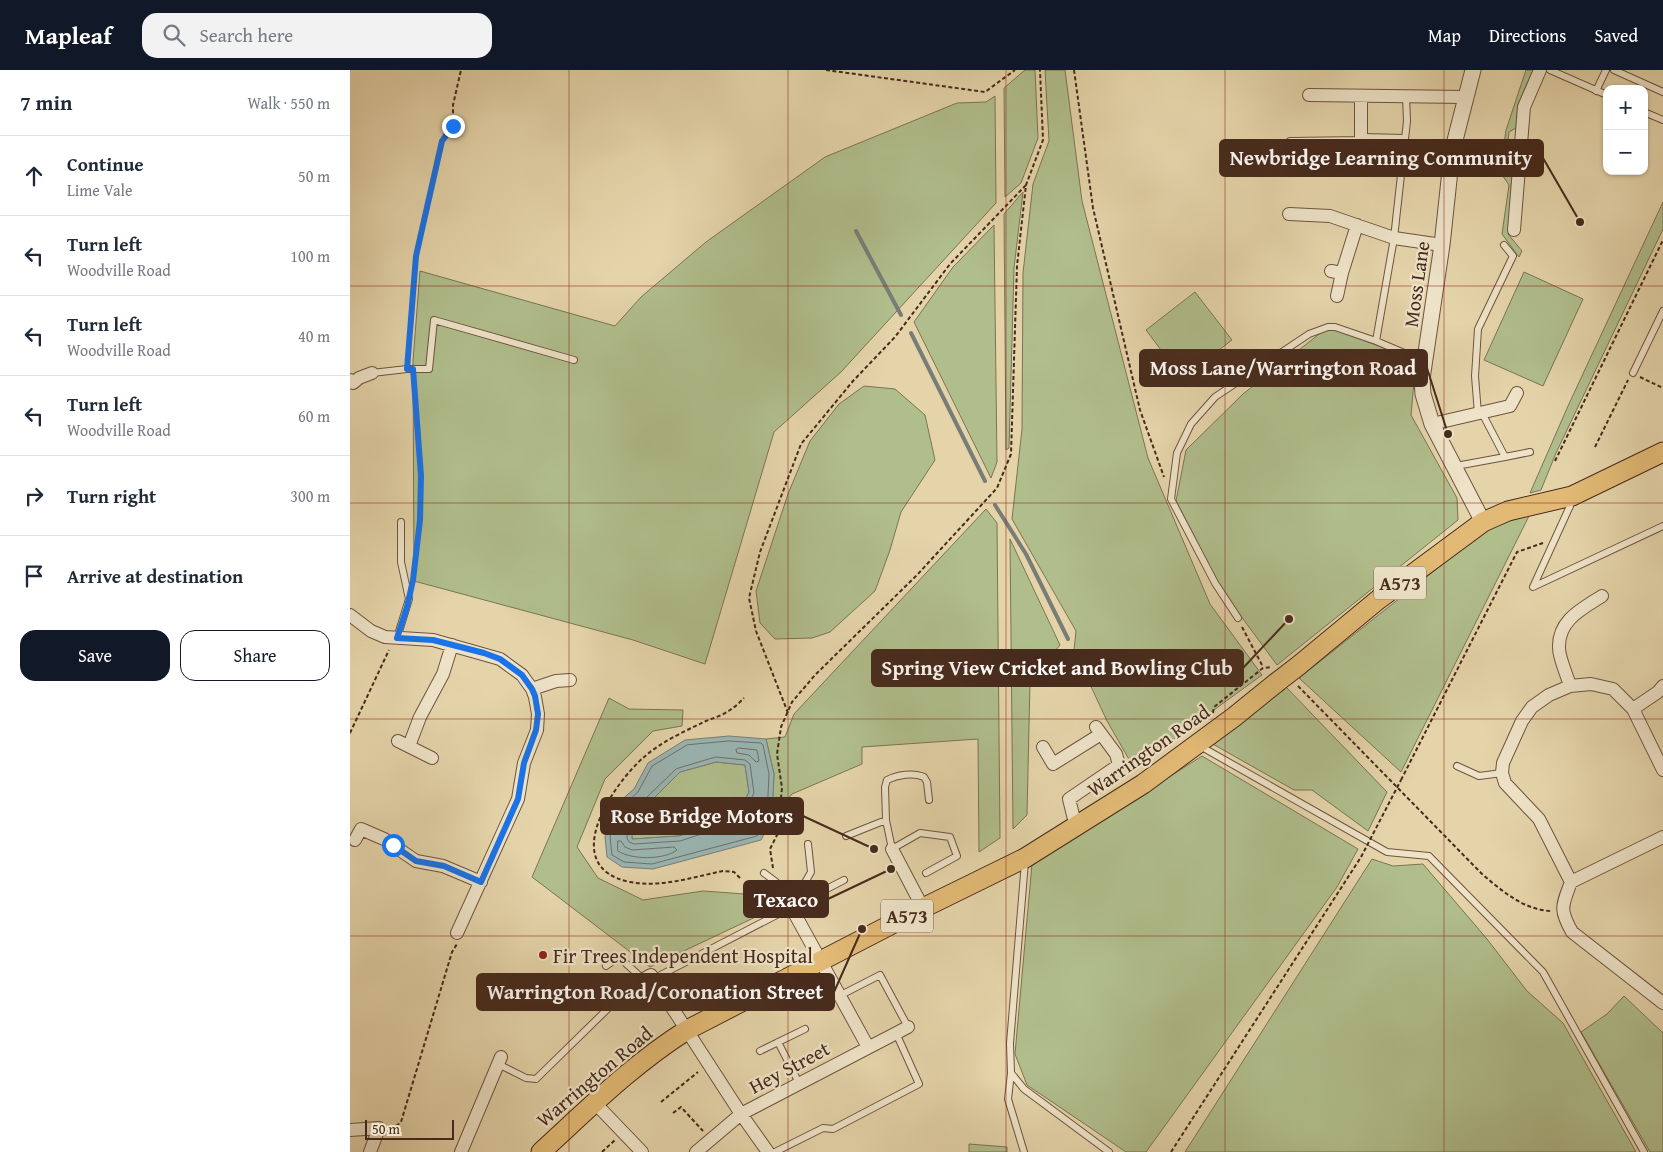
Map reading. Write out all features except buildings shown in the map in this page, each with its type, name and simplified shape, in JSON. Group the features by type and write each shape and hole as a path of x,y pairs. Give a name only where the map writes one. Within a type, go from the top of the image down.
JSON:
{"main road":[{"name":"A573","path":"1572,496 1662,451"},
{"name":"Warrington Road","path":"540,1152 662,1046 687,1030 923,908 1025,858 1142,784 1218,729 1277,677 1297,675 1379,599 1483,522 1508,510 1572,496"}],"street":[{"name":"Moss Lane","path":"1474,70 1452,152 1442,245 1422,379 1423,394 1432,424 1483,522"},
{"path":"1514,230 1524,107 1540,70"},
{"path":"1309,95 1466,97"},
{"path":"1361,96 1361,169"},
{"path":"1289,214 1330,216 1394,238 1442,245"},
{"path":"1337,296 1336,272 1357,225"},
{"path":"351,383 372,374"},
{"path":"1432,424 1510,406 1517,393"},
{"path":"1570,686 1558,648 1563,628 1572,615 1602,596"},
{"path":"350,615 378,635 422,639 452,645 500,659 515,669 532,689 538,714 534,739 524,763 516,806 457,933"},
{"path":"432,758 404,744 443,674 452,645"},
{"path":"532,689 556,681 570,680"},
{"path":"1572,882 1539,819 1505,783 1502,773 1503,763 1518,730 1532,707 1548,695 1570,686 1591,684 1613,689 1633,709 1663,770"},
{"path":"1633,709 1658,692 1663,686"},
{"name":"Warrington Road","path":"1043,747 1053,764 1099,730 1116,754 1119,765 1069,799 1076,826"},
{"path":"360,829 384,839 416,861 444,866 481,882"},
{"path":"1663,837 1572,882 1562,905 1566,921 1572,932 1663,1003"},
{"path":"892,849 923,908"},
{"path":"792,907 868,1047"},
{"path":"631,986 648,979 687,1030 768,1152"},
{"name":"Hey Street","path":"699,1151 741,1114 908,1027"},
{"path":"461,1152 500,1060"},
{"path":"595,1103 642,1152"},
{"path":"350,1130 379,1128 372,1148"}],"lane":[{"path":"1550,70 1603,94"},
{"path":"1596,91 1606,70"},
{"path":"1614,70 1663,92"},
{"path":"1376,341 1394,238 1407,122 1406,96"},
{"path":"1648,114 1663,120"},
{"path":"1290,142 1405,138"},
{"path":"1504,245 1513,256 1478,328 1475,376 1480,413 1505,457"},
{"path":"1633,373 1663,311"},
{"path":"372,374 410,369 429,369 434,320 574,360"},
{"path":"1238,618 1215,582 1172,498 1177,453 1191,424 1215,397 1309,334 1328,327 1335,327 1376,341 1424,362"},
{"path":"1454,467 1530,452"},
{"path":"1572,496 1570,506 1533,587 1663,526"},
{"path":"396,638 409,598 401,562 401,522"},
{"path":"1197,744 1387,852 1429,856 1543,972 1644,1152"},
{"path":"1457,766 1480,776 1502,773"},
{"path":"926,873 957,856 950,837 920,832 892,849 886,820 885,787 887,780 894,776 918,774 924,777 929,800"},
{"path":"846,836 886,820"},
{"path":"792,907 811,872 808,844"},
{"path":"1024,1152 1008,1100 1010,1043 1025,858"},
{"path":"764,873 776,882 792,907"},
{"path":"606,966 613,960 621,959 648,979 844,880"},
{"path":"841,996 880,975 908,1027"},
{"path":"500,1060 526,1078 536,1079 631,986"},
{"path":"760,1051 804,1029"},
{"path":"775,1152 823,1128 833,1130 919,1084 896,1033"},
{"path":"778,1042 799,1083"},
{"path":"1010,1073 1024,1089 1109,1152"}],"path":[{"path":"409,598 420,520 421,476 410,369 416,256 442,141 453,126 453,105 461,70"},
{"path":"826,70 986,92 1016,70"},
{"path":"776,882 770,849 778,835 782,788 777,754 781,727 792,702 815,675 917,575 997,488 1012,454 1017,266 1026,185 1043,140 1040,70"},
{"path":"1074,70 1093,208 1111,288 1140,410 1172,496"},
{"path":"788,713 756,631 749,598 760,552 801,444 853,381 895,336 950,264 1026,185"},
{"path":"1555,461 1663,240"},
{"path":"1595,447 1631,374 1633,373 1663,388"},
{"path":"1171,1152 1360,857 1518,552 1555,538"},
{"path":"1238,618 1263,668"},
{"path":"350,733 396,638"},
{"path":"1218,729 1212,716 1214,708 1263,668 1271,666 1277,677"},
{"path":"1297,675 1482,874 1509,896 1522,903 1545,910 1563,911"},
{"path":"740,878 734,872 723,871 653,884 627,881 608,873 600,866 594,850 597,826 606,803 636,764 657,747 731,710 744,698"},
{"path":"372,1148 401,1122 452,952 458,942 457,933"},
{"path":"661,1102 708,1063"},
{"path":"673,1113 681,1107 711,1140"},
{"path":"602,1152 623,1132"}],"green space":[{"path":"1025,70 1035,70 1038,138 1021,183 1005,197 1004,88"},
{"path":"1045,70 1065,70 1082,201 1148,458 1210,604 1262,675 1134,768 1107,721 1074,650 1076,631 1012,519 1022,429 1023,273 1033,184 1049,141"},
{"path":"1526,70 1534,70 1518,104 1516,128 1509,132 1505,166 1515,179 1508,234 1522,251 1519,257 1502,234 1509,185 1500,172 1506,130"},
{"path":"995,96 996,203 841,372 774,432 705,664 633,640 414,581 413,361 420,271 615,326 641,297 706,242 825,157 957,103 986,102"},
{"path":"1023,192 1014,268 1009,448 1006,450 1004,214"},
{"path":"1663,202 1663,229 1556,453 1541,490 1530,493 1568,406"},
{"path":"994,225 997,462 991,478 914,322 953,267"},
{"path":"1524,272 1583,299 1543,386 1484,360"},
{"path":"1195,292 1232,340 1182,378 1146,330"},
{"path":"1328,327 1416,360 1411,415 1457,498 1458,520 1277,665 1221,589 1176,501 1186,450 1243,394"},
{"path":"864,386 895,389 925,415 935,460 901,512 875,591 830,632 812,638 775,639 760,623 756,591 788,494 810,441 839,404"},
{"path":"986,509 997,523 1000,838 979,852 978,739 862,747 862,764 792,794 772,818 774,774 766,739 785,737 794,714"},
{"path":"1530,514 1401,772 1299,678 1487,529"},
{"path":"1010,539 1060,645 1030,682 1027,815 1013,829"},
{"path":"1286,687 1387,792 1368,831 1312,790 1294,790 1211,743"},
{"path":"609,698 629,709 683,710 682,726 653,731 605,779 577,847 598,878 643,900 703,891 759,895 781,905 650,967 532,877"},
{"path":"1202,756 1358,849 1337,887 1146,1152 1126,1152 1027,1085 1015,1054 1032,864"},
{"path":"716,762 745,765 749,792 736,818 679,836 632,839 632,823 680,772"},
{"path":"1372,859 1393,866 1423,864 1487,939 1527,991 1563,1023 1636,1152 1185,1152"},
{"path":"1624,996 1663,1033 1663,1152 1650,1152 1581,1032 1607,1014"},
{"path":"969,1144 1007,1147 1007,1152 969,1152"}],"water":[{"path":"729,736 766,739 774,774 772,818 761,840 653,869 622,867 607,857 605,837 613,807 634,789 648,763 685,740","holes":["716,762 745,765 749,792 736,818 679,836 632,839 632,823 680,772"]}],"waterway":[{"path":"856,231 901,315"},
{"path":"911,333 985,481"},
{"path":"995,505 1026,554 1068,639"}],"place":[{"name":"Newbridge Learning Community","path":"1580,222"},
{"name":"Moss Lane/Warrington Road","path":"1448,434"},
{"name":"Spring View Cricket and Bowling Club","path":"1289,619"},
{"name":"Rose Bridge Motors","path":"874,849"},
{"name":"Texaco","path":"891,869"},
{"name":"Warrington Road/Coronation Street","path":"862,929"},
{"name":"Fir Trees Independent Hospital","path":"543,955"}],"route":[{"path":"393,845 416,861 444,866 481,882 518,799 524,763 534,739 538,722 537,705 532,689 522,675 500,659 433,640 397,638 413,580 420,520 421,476 413,369 407,369 416,256 442,141 453,126"}]}
